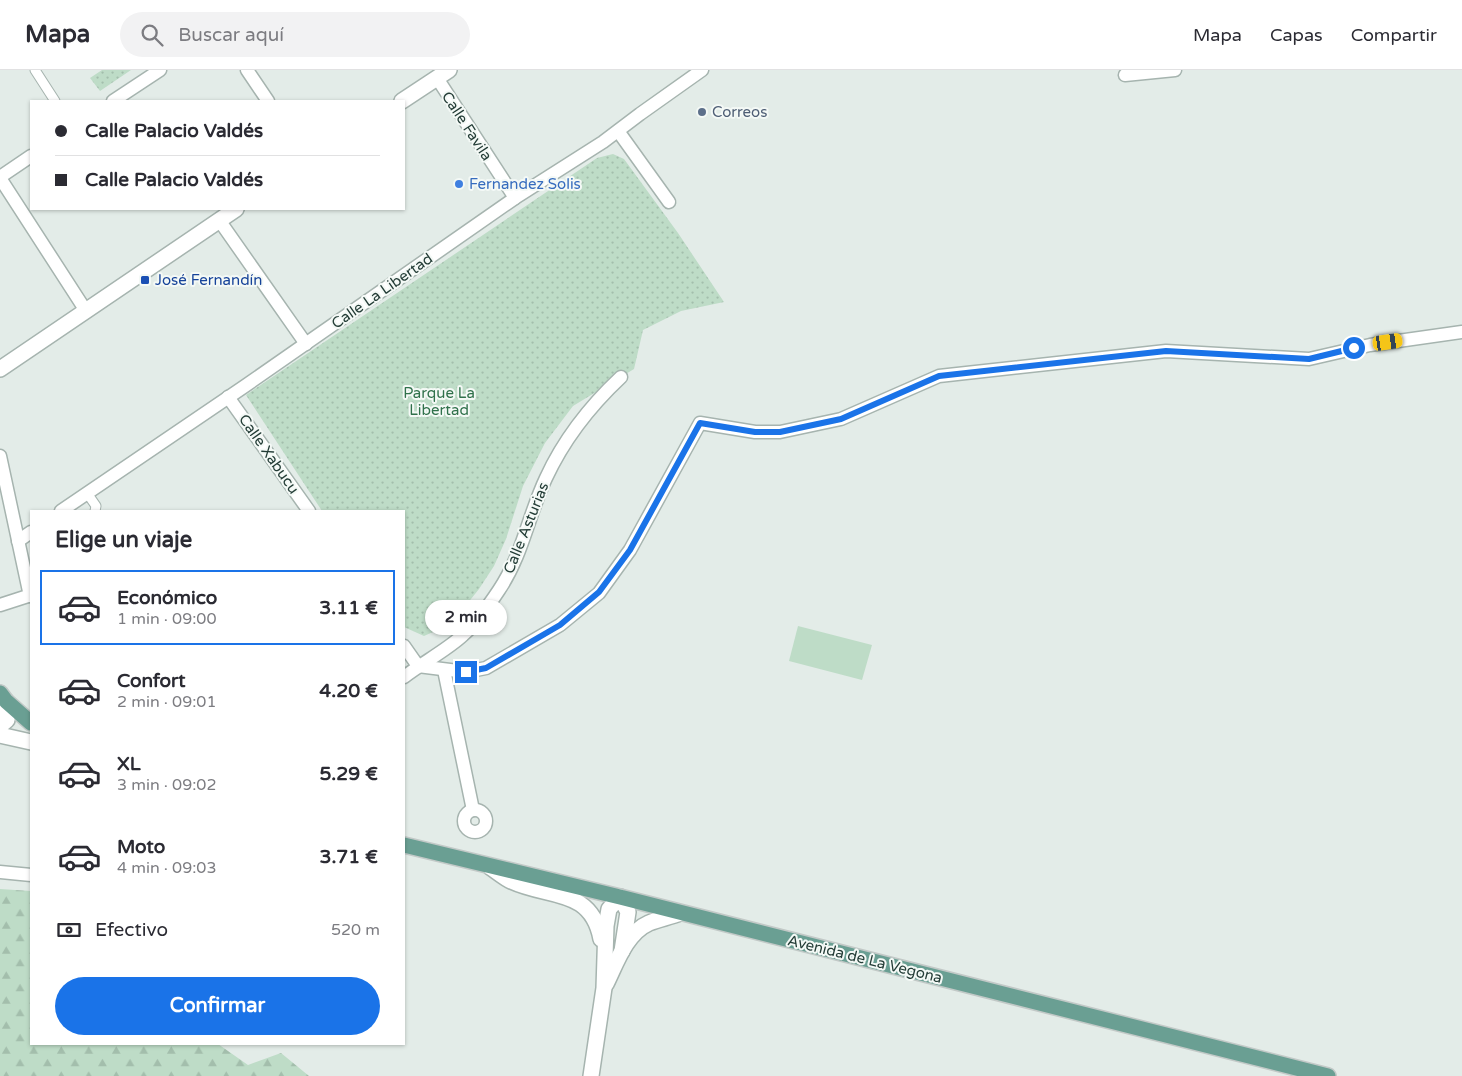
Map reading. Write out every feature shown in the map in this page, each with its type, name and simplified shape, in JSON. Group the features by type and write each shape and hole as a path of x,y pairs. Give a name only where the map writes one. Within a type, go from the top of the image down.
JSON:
{"main road":[{"path":"2,699 30,722"},
{"name":"Avenida de La Vegona","path":"405,845 620,897 1327,1076 1340,1076"}],"street":[{"path":"35,70 54,100"},
{"path":"115,100 160,70"},
{"path":"247,70 267,100"},
{"name":"Calle La Libertad","path":"62,510 306,344 515,198 603,142 702,70"},
{"path":"1125,75 1175,70"},
{"path":"404,100 443,74"},
{"name":"Calle Favila","path":"443,74 515,198"},
{"path":"618,130 670,202"},
{"path":"30,157 0,178 86,311"},
{"path":"0,369 234,210"},
{"path":"219,220 306,344"},
{"path":"405,647 418,666 466,672 486,668 560,625 599,592 630,550 700,423 755,432 780,432 841,419 939,376 1166,351 1309,359 1370,345 1462,332"},
{"name":"Calle Asturias","path":"405,676 464,635 499,590 523,544 545,479 564,442 606,391 621,378"},
{"name":"Calle Xabucu","path":"228,397 308,510"},
{"path":"0,456 30,592"},
{"path":"87,493 96,506 95,510"},
{"path":"18,541 30,533"},
{"path":"0,605 30,596"},
{"path":"444,670 473,810"},
{"path":"0,726 7,720 2,699"},
{"path":"0,735 30,742"},
{"path":"490,866 510,880 578,902 598,924 604,956"},
{"path":"0,872 30,874"},
{"path":"591,1076 604,988 606,926 609,909 620,897 628,912 622,951"},
{"path":"604,988 622,951 635,933 648,923 680,913"}],"green space":[{"path":"102,70 131,70 100,91 90,78"},
{"name":"Parque La Libertad","path":"613,154 624,159 678,233 724,302 681,311 643,330 634,369 573,406 545,443 523,486 506,539 494,566 479,589 451,624 447,622 424,636 405,627 405,510 321,510 246,395 597,158"},
{"path":"798,626 872,645 862,680 789,661"},
{"path":"0,889 30,891 30,1045 219,1045 248,1065 281,1053 309,1076 0,1076"}],"place":[{"name":"Correos","path":"702,112"},
{"name":"Fernandez Solis","path":"459,184"},
{"name":"José Fernandín","path":"145,280"}],"route":[{"path":"466,672 486,668 560,625 599,592 630,550 700,423 755,432 780,432 841,419 939,376 1166,351 1309,359 1354,348"}]}
